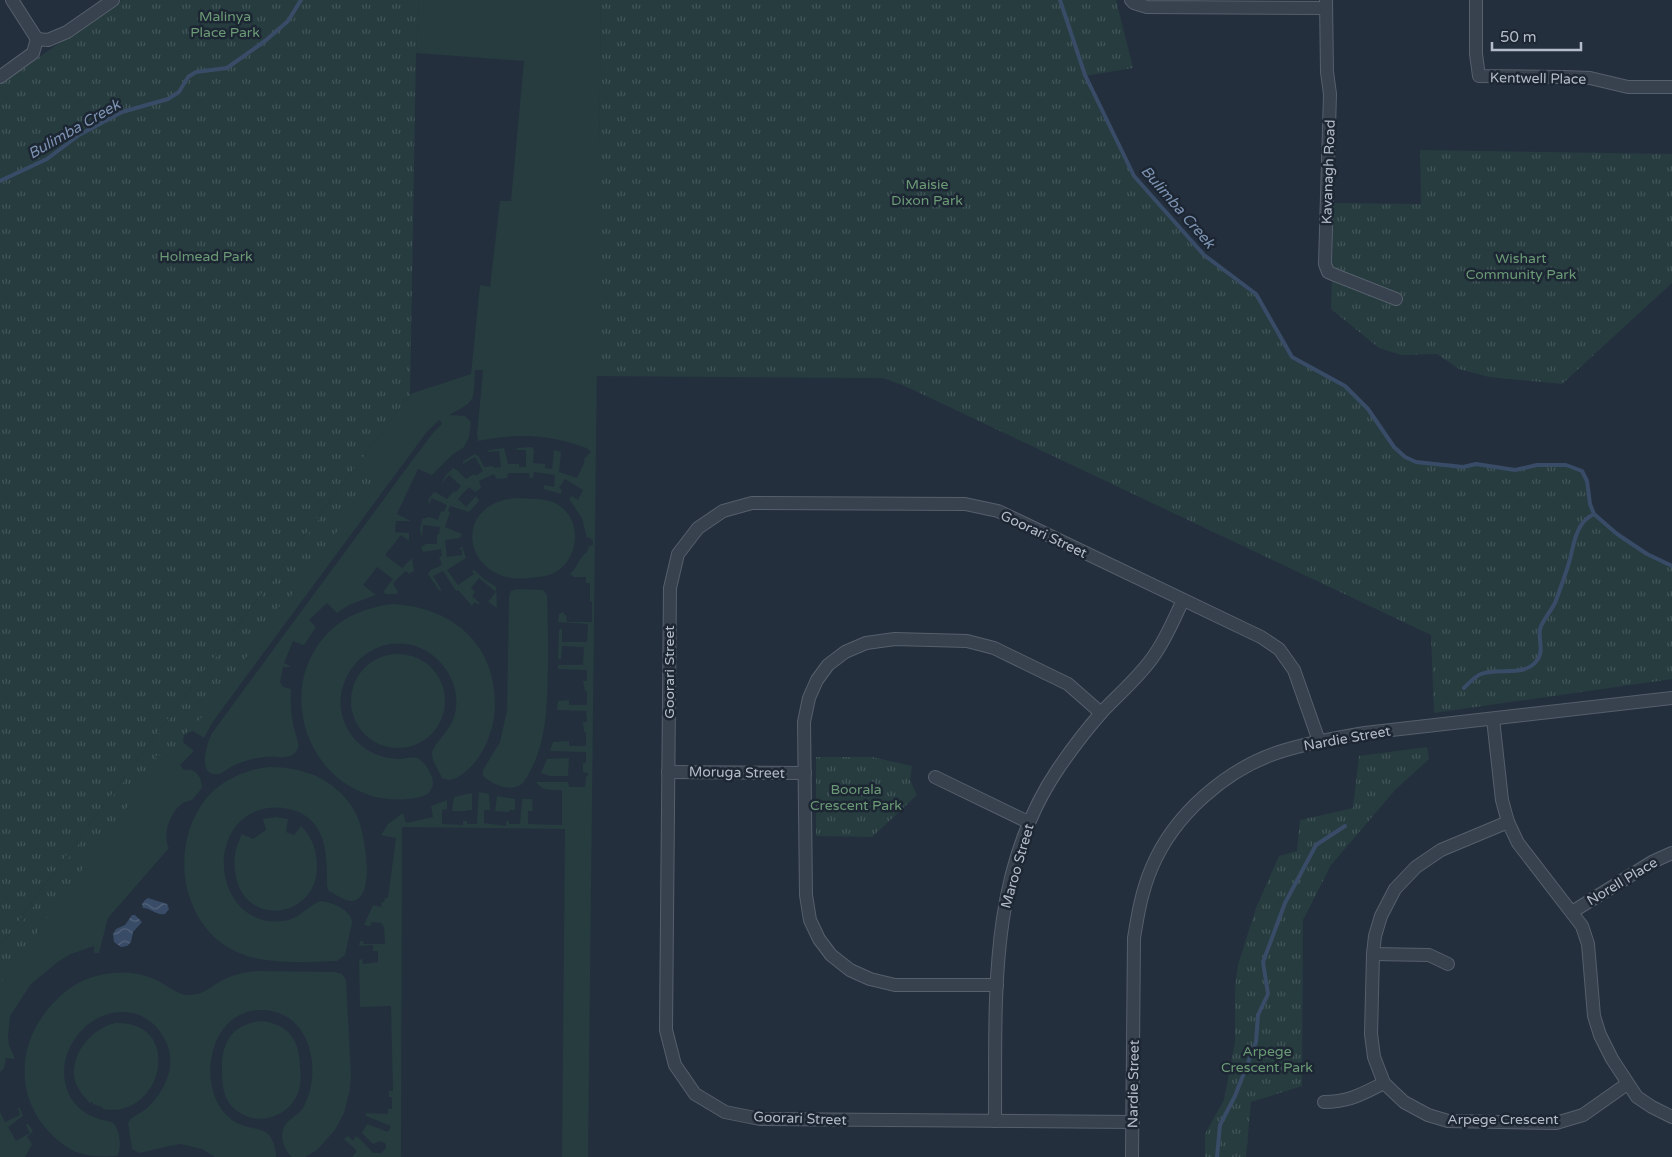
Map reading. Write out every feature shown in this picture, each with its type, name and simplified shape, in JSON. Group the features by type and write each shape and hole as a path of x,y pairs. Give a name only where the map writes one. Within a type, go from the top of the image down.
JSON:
{"street":[{"path":"0,77 33,54 37,39 12,0"},
{"path":"37,39 48,40 67,32 113,0"},
{"path":"1131,0 1147,7 1326,4"},
{"name":"Kentwell Place","path":"1476,0 1476,54 1479,76 1590,78 1628,86 1672,87"},
{"name":"Kavanagh Road","path":"1326,4 1327,72 1330,94 1325,264 1328,272 1396,299"},
{"name":"Goorari Street","path":"1133,1122 760,1119 725,1112 695,1094 676,1065 666,1030 670,588 678,554 698,528 723,511 752,503 965,504 998,511 1261,637 1279,649 1294,670 1319,740"},
{"name":"Maroo Street","path":"994,1121 998,952 1002,916 1019,848 1028,822 1057,770 1101,713 1153,657 1184,600"},
{"path":"997,985 895,984 870,979 850,970 831,956 819,939 810,920 806,895 804,722 809,698 817,680 828,665 845,652 866,643 895,639 940,640 967,642 994,648 1068,684 1101,713"},
{"name":"Nardie Street","path":"1132,1157 1134,938 1139,904 1152,867 1170,834 1216,786 1248,766 1277,753 1319,740 1365,733 1672,698"},
{"path":"1494,719 1502,800 1508,822 1518,843 1582,926 1588,944 1594,1016 1600,1035 1612,1059 1637,1097 1672,1117"},
{"name":"Moruga Street","path":"668,772 805,773"},
{"path":"935,777 1028,822"},
{"name":"Arpege Crescent","path":"1508,822 1441,850 1416,867 1395,889 1385,909 1375,936 1371,1034 1374,1057 1384,1083 1404,1102 1428,1116 1448,1121 1556,1123 1583,1115 1627,1084"},
{"name":"Norell Place","path":"1572,912 1652,862 1672,853"},
{"path":"1373,954 1429,955 1448,964"},
{"path":"1324,1102 1340,1102 1358,1096 1384,1083"}],"green space":[{"name":"Holmead Park","path":"122,0 419,0 416,53 410,394 0,947 0,84"},
{"path":"419,0 601,0 588,1157 562,1157 565,829 402,827 401,1157 352,1157 357,1151 344,1139 348,1136 353,1141 356,1136 373,1153 381,1153 386,1148 386,1144 381,1141 373,1144 362,1133 367,1124 388,1132 391,1126 366,1116 366,1113 388,1114 388,1109 392,1109 392,1097 389,1097 389,1091 393,1091 391,1006 360,1007 359,960 362,959 363,964 378,962 378,951 373,951 373,945 359,946 360,941 363,941 364,944 385,944 384,927 381,923 372,922 370,926 364,925 373,905 381,907 385,898 388,898 396,838 381,835 388,824 403,813 406,823 433,817 431,806 447,800 447,809 442,810 442,824 463,825 463,821 467,821 467,824 477,824 479,792 489,794 490,810 484,810 484,823 506,826 506,822 509,821 509,824 520,824 522,799 532,799 533,811 528,811 528,824 562,825 562,790 545,789 536,782 568,782 569,787 585,787 586,776 588,776 588,773 583,772 583,763 586,763 586,752 550,751 553,742 569,741 569,746 586,746 586,732 584,732 583,722 587,722 586,711 557,710 558,701 569,700 569,705 587,705 587,691 585,691 583,681 587,681 587,670 558,669 558,665 583,665 584,647 562,646 561,659 558,659 559,630 562,628 562,642 587,642 588,624 558,622 559,614 564,612 567,622 592,622 590,583 586,583 586,577 574,577 570,574 582,556 587,552 589,546 593,545 593,541 589,537 587,538 582,518 569,499 572,496 578,500 583,490 565,479 559,488 562,490 561,494 544,489 544,485 554,487 555,475 534,472 533,478 530,478 529,473 508,473 507,478 497,479 494,474 479,481 481,488 475,492 469,487 458,499 466,507 476,496 479,501 469,512 450,506 445,527 462,534 460,538 445,540 447,557 462,555 462,550 459,549 462,546 466,558 447,570 458,585 474,574 472,571 474,570 496,587 497,608 488,602 496,592 479,578 471,588 475,592 472,596 480,603 474,602 472,606 458,590 456,591 443,571 433,576 442,591 439,590 428,574 431,570 442,565 439,557 442,556 441,549 423,552 421,547 426,544 437,544 437,535 439,534 440,527 423,525 422,538 420,530 422,519 429,517 438,520 441,511 444,512 447,505 432,498 429,504 428,500 435,492 447,499 461,486 449,475 441,484 453,468 466,479 474,474 476,476 483,471 475,457 463,464 463,461 475,454 479,457 484,467 501,467 499,451 487,452 504,448 508,464 519,464 519,467 526,467 526,450 515,450 532,447 534,450 533,463 545,464 545,468 552,469 553,450 561,452 559,472 577,478 585,461 583,460 591,452 579,445 550,438 514,436 478,441 483,370 475,370 474,393 469,402 449,415 465,416 471,422 469,437 464,447 452,455 432,475 418,469 397,514 411,521 396,521 395,532 409,533 409,541 401,535 385,555 402,568 412,558 414,571 409,574 406,571 393,584 398,592 396,594 386,594 383,592 393,579 377,567 363,585 376,595 349,605 337,613 327,603 309,620 316,627 304,645 293,641 284,663 290,667 283,667 280,682 283,687 291,689 291,712 298,742 295,753 287,757 265,757 246,761 218,774 211,773 205,765 206,751 212,733 414,458 441,425 442,423 439,420 426,433 214,720 204,738 193,731 184,735 183,742 194,751 180,765 184,770 192,770 198,774 202,788 192,800 182,803 174,812 168,824 166,837 169,848 108,918 99,953 94,953 94,946 71,954 59,961 31,984 10,1016 8,1036 14,1059 6,1058 4,1068 0,1072 0,947 410,394 471,374 480,285 490,287 500,201 511,201 524,61 416,53"},
{"name":"Maisie Dixon Park","path":"601,0 1116,0 1133,68 1085,76 1134,176 1204,255 1256,294 1292,356 1345,386 1368,409 1394,447 1405,457 1416,462 1463,467 1476,464 1515,470 1537,465 1566,465 1582,471 1587,481 1590,504 1594,514 1617,534 1647,554 1672,566 1672,679 1434,713 1431,635 905,386 883,378 596,376"},
{"name":"Wishart Community Park","path":"1420,150 1672,154 1672,283 1562,384 1489,377 1459,369 1437,354 1401,355 1379,348 1331,309 1334,203 1421,204"},
{"path":"362,462 379,473 290,597 277,609 268,627 206,713 184,735 174,755 154,756 160,761 0,984 0,953 146,751"},
{"path":"517,498 551,501 564,509 570,517 575,535 574,545 566,563 552,574 533,578 507,577 490,570 478,558 473,543 473,528 481,514 495,503"},
{"path":"517,589 543,590 547,595 547,695 542,741 537,755 523,783 519,786 508,788 497,785 487,779 483,776 483,770 500,742 507,711 509,597 511,591"},
{"path":"392,604 433,612 451,621 466,632 478,646 487,663 493,682 495,704 490,734 476,761 460,776 448,780 442,778 432,757 435,747 450,726 456,710 454,687 444,666 426,651 415,646 396,644 379,647 364,655 352,667 344,682 341,699 342,716 354,739 371,752 384,757 399,759 417,758 426,765 433,780 433,786 428,794 401,800 372,796 345,783 324,764 310,740 302,714 302,686 310,660 325,636 349,617 360,612"},
{"path":"398,654 416,657 431,668 442,683 445,701 442,719 431,734 416,745 398,748 380,745 365,734 354,719 351,701 354,683 365,668 380,657"},
{"name":"Arpege Crescent Park","path":"1427,747 1429,759 1395,790 1331,865 1303,920 1302,1086 1251,1102 1246,1157 1205,1157 1205,1134 1224,1100 1235,1042 1235,988 1238,965 1256,908 1279,856 1297,851 1300,820 1353,808 1359,756"},
{"name":"Boorala Crescent Park","path":"816,757 872,757 912,766 910,780 917,795 872,837 816,836"},
{"path":"569,758 568,776 550,776 541,773 547,759"},
{"path":"269,767 293,769 308,773 323,780 342,794 355,812 363,835 367,863 365,888 360,897 353,901 344,899 329,891 327,886 326,853 320,833 307,817 285,808 268,808 257,811 236,826 227,843 224,862 227,882 235,899 248,913 266,921 293,919 320,901 341,908 349,914 352,923 345,955 337,961 274,961 250,957 220,942 205,927 195,910 188,890 184,869 185,848 190,828 199,809 212,792 229,780 248,771"},
{"path":"472,793 472,810 452,811 454,797"},
{"path":"497,796 515,799 515,810 510,810 509,812 495,811"},
{"path":"276,817 288,819 286,832 294,835 301,826 309,835 314,845 317,867 313,885 305,898 292,907 278,911 263,909 250,902 240,889 234,866 238,843 242,834 253,839 266,830 263,819"},
{"path":"257,971 334,972 342,974 346,980 350,1089 344,1113 335,1130 317,1150 305,1157 292,1157 284,1145 282,1133 284,1127 301,1111 309,1095 312,1067 306,1039 298,1027 288,1018 269,1011 247,1012 232,1020 216,1042 210,1070 215,1098 222,1110 236,1123 267,1133 274,1144 276,1157 215,1157 202,1149 181,1144 140,1153 132,1149 128,1123 146,1109 159,1094 164,1086 170,1067 168,1048 162,1034 149,1020 136,1014 121,1012 106,1015 93,1021 82,1030 73,1042 67,1056 64,1071 66,1086 74,1103 93,1117 109,1121 116,1127 120,1145 117,1156 91,1156 78,1153 67,1147 51,1133 38,1118 30,1101 25,1083 28,1045 36,1026 48,1009 61,995 81,981 105,974 133,973 151,978 179,993 195,995 230,977"},
{"path":"261,1021 279,1026 291,1035 298,1049 301,1079 296,1097 287,1109 274,1116 260,1119 244,1115 230,1104 224,1090 222,1067 224,1049 231,1035 244,1026"},
{"path":"115,1023 137,1026 151,1037 158,1052 158,1069 152,1086 140,1100 124,1108 103,1109 93,1104 93,1102 90,1103 79,1090 75,1081 75,1062 84,1044 90,1037 106,1026"},
{"path":"18,1108 20,1108 23,1116 8,1127 16,1141 30,1133 26,1125 28,1124 33,1131 27,1137 32,1144 25,1157 0,1157 0,1112 5,1122 20,1115"}],"water":[{"path":"148,898 167,904 169,909 165,914 162,914 143,908 142,904"},
{"path":"132,915 135,915 142,922 133,932 131,942 127,946 121,947 114,942 113,934 116,929 125,925"}],"waterway":[{"name":"Bulimba Creek","path":"0,181 47,159 79,135 122,112 168,99 179,92 188,77 196,72 227,68 265,41 288,21 301,0"},
{"name":"Bulimba Creek","path":"1060,0 1085,75 1134,176 1204,255 1256,294 1292,357 1345,386 1368,409 1394,447 1405,457 1416,462 1463,467 1476,464 1515,470 1537,465 1566,465 1582,471 1587,481 1590,504 1594,514 1617,534 1647,554 1672,566"},
{"path":"1464,688 1481,674 1527,668 1538,659 1541,652 1541,626 1555,603 1578,531 1584,521 1594,514"},
{"path":"1217,1157 1220,1125 1235,1096 1256,1042 1258,1015 1268,994 1263,962 1285,903 1316,845 1345,826"}],"park label":[{"name":"Malinya Place Park","path":"225,24"}]}
